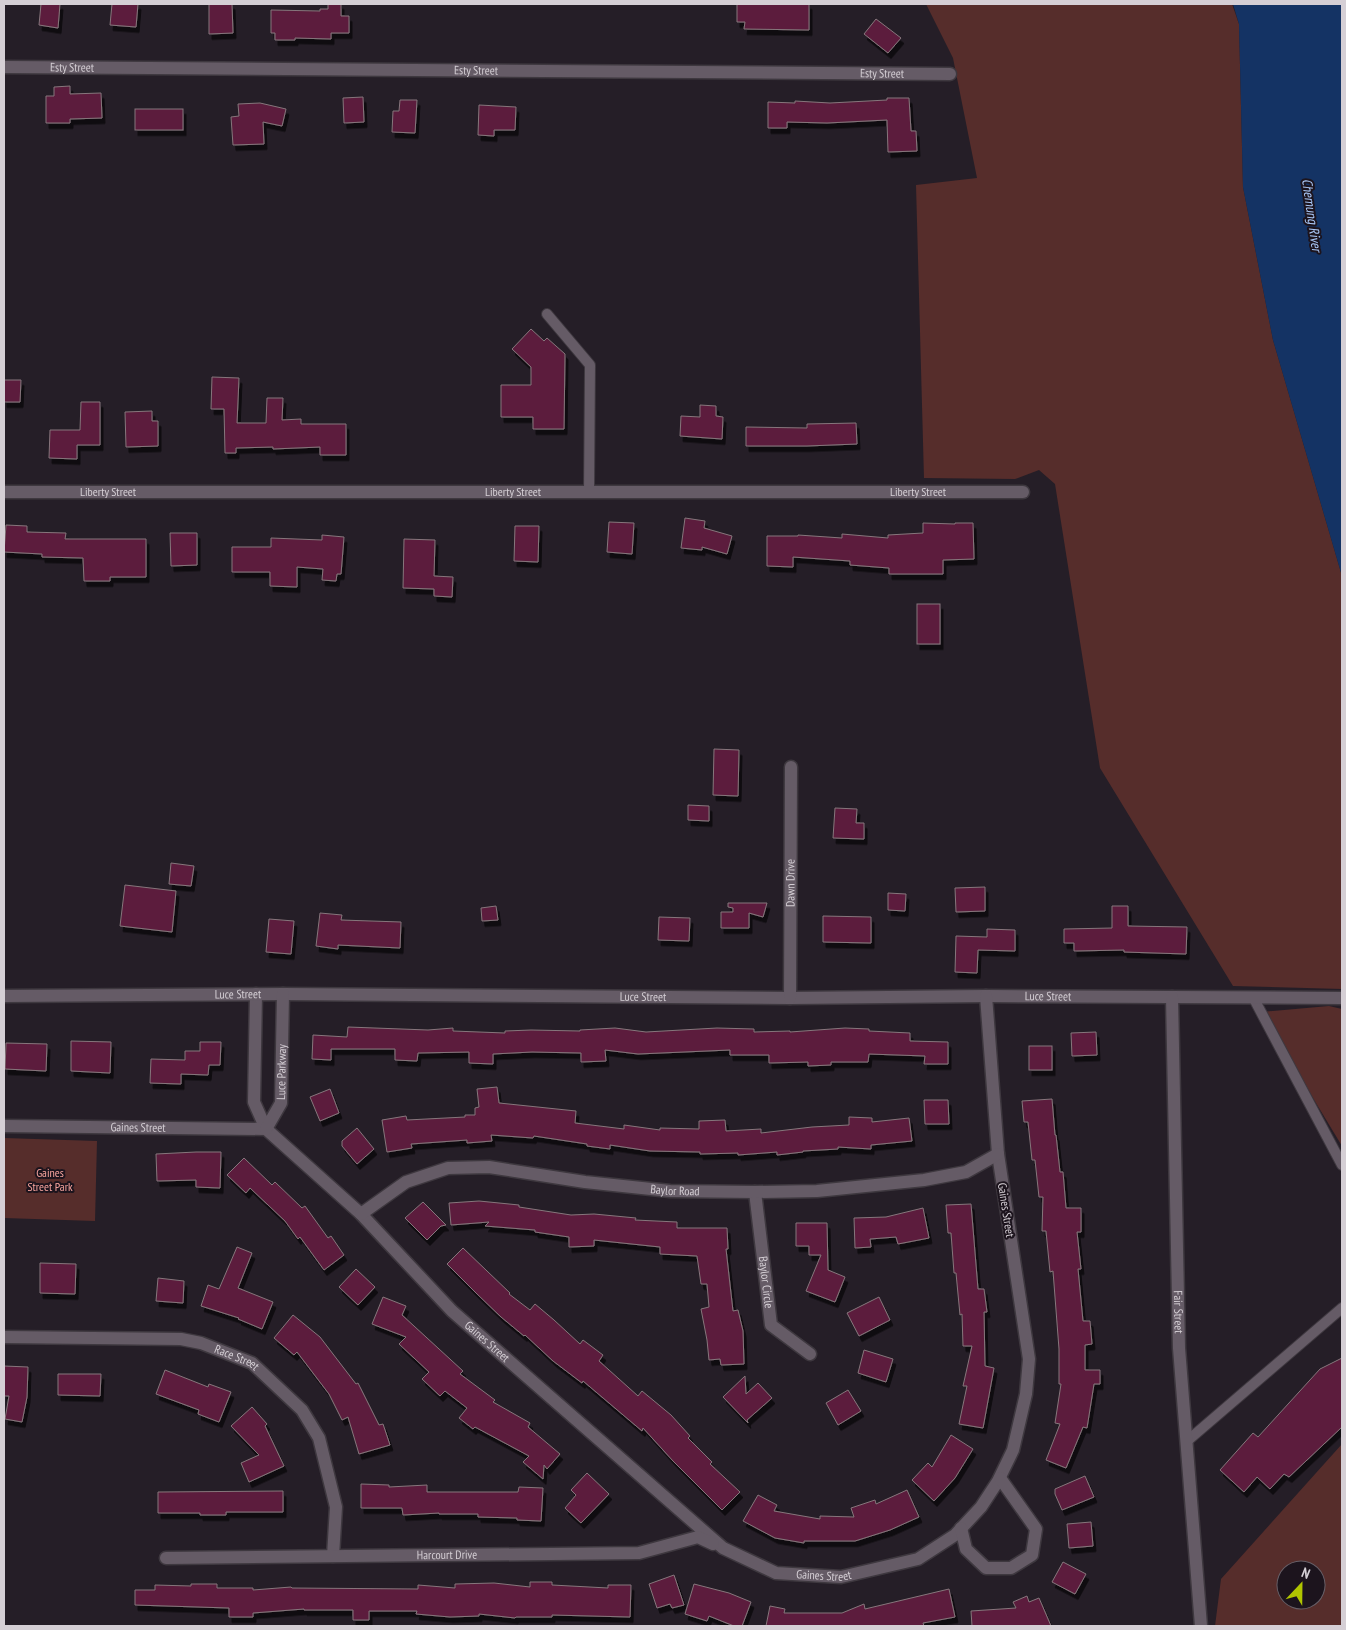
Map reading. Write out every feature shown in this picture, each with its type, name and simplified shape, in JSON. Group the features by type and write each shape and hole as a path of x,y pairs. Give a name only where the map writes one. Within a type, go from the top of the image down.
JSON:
{"street":[{"name":"Esty Street","path":"4,67 950,74"},
{"name":"Liberty Street","path":"4,492 1022,492"},
{"name":"Dawn Drive","path":"790,998 791,767"},
{"name":"Luce Parkway","path":"256,994 254,1102 266,1129"},
{"name":"Luce Street","path":"4,996 283,994 790,998 986,996 1342,998"},
{"name":"Luce Parkway","path":"266,1129 281,1103 283,994"},
{"name":"Gaines Street","path":"4,1126 266,1129 360,1214 452,1311 723,1548 776,1573 841,1577 918,1560 955,1535 981,1507 1000,1478 1012,1450 1024,1404 1029,1360 998,1154 986,996"},
{"name":"Fair Street","path":"1172,997 1179,1348 1201,1626"},
{"name":"Baylor Road","path":"360,1214 406,1182 448,1168 488,1167 585,1182 670,1191 817,1191 924,1180 966,1172 998,1154"},
{"name":"Baylor Circle","path":"755,1192 772,1325 810,1354"},
{"name":"Race Street","path":"4,1337 181,1339 201,1343 252,1364 302,1410 319,1438 336,1507 333,1556"},
{"path":"961,1528 966,1549 986,1568 1011,1568 1032,1555 1036,1530 1000,1478"},
{"name":"Harcourt Drive","path":"166,1558 639,1553 698,1537 723,1548"}],"lane":[{"path":"547,314 590,365 589,492"},
{"path":"1253,997 1342,1165"},
{"path":"1186,1442 1342,1308"}],"green space":[{"path":"926,4 1232,4 1239,24 1243,187 1273,340 1342,576 1342,989 1233,986 1100,768 1055,484 1039,470 1015,479 924,478 916,185 977,178 953,58"},
{"path":"1329,1006 1342,1009 1342,1146 1261,1012"},
{"name":"Gaines Street Park","path":"4,1138 97,1141 95,1221 4,1218"},
{"path":"1342,1444 1342,1626 1215,1626 1221,1579"}],"water":[{"name":"Chemung River","path":"1233,4 1342,4 1342,576 1273,340 1243,187 1239,24"}],"building":[{"path":"41,4 60,4 58,28 39,25"},
{"path":"112,4 138,4 136,27 110,25"},
{"path":"209,4 232,4 233,33 209,34"},
{"path":"328,4 341,4 341,16 349,16 349,33 331,33 331,39 295,38 295,40 275,40 275,33 271,33 271,10 320,11 320,9 328,9"},
{"path":"737,4 809,4 809,30 744,29 745,22 737,22"},
{"path":"876,19 901,38 888,53 864,34"},
{"path":"70,86 70,94 101,93 102,118 70,119 70,123 46,123 46,96 54,96 54,87"},
{"path":"363,97 364,122 344,123 343,98"},
{"path":"887,98 909,98 911,131 916,131 917,151 888,152 887,120 827,123 787,122 787,128 768,128 768,102 830,103 887,100"},
{"path":"400,100 417,100 415,133 392,132 393,111 399,111"},
{"path":"260,103 286,109 282,126 263,122 264,144 233,145 231,117 239,116 238,104"},
{"path":"479,105 516,107 515,130 494,130 494,136 478,135"},
{"path":"135,109 183,109 183,130 135,130"},
{"path":"531,329 544,341 547,338 565,354 564,429 533,429 533,417 501,417 501,385 531,385 531,367 512,349"},
{"path":"212,377 239,378 237,423 266,423 267,398 283,398 282,420 301,419 301,424 346,424 346,455 320,455 320,447 236,448 236,453 225,453 224,409 211,409"},
{"path":"4,380 21,380 20,402 4,402"},
{"path":"81,402 100,402 100,445 77,445 77,459 49,458 50,430 80,430"},
{"path":"700,405 716,406 716,416 723,417 722,439 680,436 681,416 700,417"},
{"path":"152,411 152,421 158,421 158,446 126,447 125,412"},
{"path":"856,423 857,444 746,446 746,427 807,428 807,424"},
{"path":"685,518 705,521 704,528 732,536 727,554 702,547 702,550 681,548"},
{"path":"609,522 634,523 632,554 607,552"},
{"path":"923,523 973,523 974,559 943,560 943,574 889,574 889,568 850,565 850,561 793,557 793,567 767,566 767,536 798,535 842,538 842,534 888,538 888,535 923,533"},
{"path":"6,525 27,526 27,532 66,533 65,539 146,539 146,577 110,577 110,581 84,581 83,558 42,557 42,554 4,552"},
{"path":"515,526 539,526 538,562 514,561"},
{"path":"170,533 197,533 197,565 171,566"},
{"path":"322,535 344,537 341,574 337,574 336,581 322,580 323,569 297,567 297,587 270,586 270,572 232,572 232,547 271,547 271,538 322,540"},
{"path":"404,539 435,540 434,576 453,577 452,597 434,596 434,589 403,588"},
{"path":"917,604 940,604 940,644 917,644"},
{"path":"714,749 739,750 738,796 713,795"},
{"path":"688,805 709,806 709,821 688,820"},
{"path":"835,808 857,809 856,823 864,823 864,839 833,838"},
{"path":"171,863 194,866 191,886 169,884"},
{"path":"125,885 176,891 172,932 120,926"},
{"path":"985,887 985,911 956,912 955,888"},
{"path":"888,893 906,894 905,911 888,910"},
{"path":"728,903 767,903 763,917 749,913 749,928 721,928 721,912 733,912 733,908 728,907"},
{"path":"496,906 498,920 482,921 481,908"},
{"path":"1112,906 1128,906 1128,926 1187,927 1186,954 1124,952 1124,950 1074,951 1074,943 1064,943 1064,929 1112,928"},
{"path":"320,913 342,915 341,920 401,922 400,948 338,945 338,949 316,946"},
{"path":"823,916 871,917 871,943 823,942"},
{"path":"659,917 690,918 689,941 658,940"},
{"path":"269,919 294,921 291,954 266,952"},
{"path":"987,929 1015,930 1015,951 978,950 977,973 955,972 956,936 987,937"},
{"path":"348,1027 428,1030 453,1028 453,1031 505,1033 505,1031 580,1031 615,1028 646,1032 717,1028 754,1029 754,1032 790,1032 845,1028 869,1029 869,1031 910,1033 910,1041 948,1042 948,1064 924,1064 925,1056 869,1054 868,1062 831,1062 831,1065 808,1066 808,1062 769,1063 769,1055 730,1055 730,1050 638,1054 605,1050 606,1061 581,1062 581,1053 532,1052 493,1054 493,1064 469,1063 469,1052 418,1053 417,1061 395,1060 395,1049 331,1049 331,1060 312,1059 313,1035 347,1037"},
{"path":"1096,1032 1097,1055 1072,1056 1071,1033"},
{"path":"71,1041 111,1042 110,1073 71,1071"},
{"path":"200,1042 221,1042 220,1065 209,1065 208,1075 181,1074 181,1084 150,1083 151,1059 185,1060 185,1051 200,1051"},
{"path":"6,1043 47,1044 46,1071 5,1069"},
{"path":"1029,1046 1052,1046 1052,1070 1029,1070"},
{"path":"497,1087 499,1103 576,1111 575,1123 624,1129 624,1125 660,1130 660,1128 699,1129 699,1121 725,1120 726,1131 761,1129 761,1133 849,1125 849,1117 872,1118 872,1122 909,1118 912,1141 871,1145 871,1149 838,1147 838,1149 777,1155 777,1152 738,1155 738,1153 700,1154 700,1152 650,1151 610,1145 610,1149 534,1136 533,1138 491,1135 492,1141 467,1143 467,1140 411,1144 412,1148 387,1152 382,1120 406,1116 407,1120 475,1115 475,1108 479,1107 477,1089"},
{"path":"330,1089 339,1113 320,1121 310,1097"},
{"path":"1052,1099 1060,1172 1063,1172 1066,1208 1081,1208 1081,1232 1077,1232 1081,1269 1078,1269 1083,1321 1090,1321 1092,1344 1085,1345 1085,1370 1100,1370 1100,1384 1094,1384 1087,1428 1083,1427 1066,1468 1046,1460 1060,1424 1055,1423 1061,1384 1059,1384 1059,1349 1053,1271 1050,1272 1046,1231 1042,1231 1043,1197 1039,1197 1035,1160 1032,1160 1028,1122 1024,1122 1022,1101"},
{"path":"924,1100 948,1100 949,1124 925,1124"},
{"path":"357,1128 374,1149 357,1164 342,1146 342,1141"},
{"path":"221,1152 220,1188 196,1187 196,1180 157,1181 156,1154"},
{"path":"244,1158 272,1185 275,1182 302,1208 305,1206 328,1238 331,1236 344,1255 324,1270 300,1237 298,1239 285,1221 250,1188 246,1193 227,1175"},
{"path":"479,1201 519,1205 519,1207 571,1215 594,1214 636,1218 635,1220 677,1222 677,1228 727,1228 728,1249 726,1249 733,1311 738,1310 743,1331 744,1364 721,1365 720,1359 709,1360 701,1309 709,1307 707,1284 701,1284 697,1256 660,1254 660,1247 594,1240 594,1246 569,1247 569,1237 535,1232 535,1230 485,1226 489,1222 451,1225 449,1203"},
{"path":"423,1202 446,1225 441,1226 427,1240 405,1218"},
{"path":"971,1204 978,1289 984,1289 987,1312 984,1312 985,1366 994,1368 983,1428 959,1424 967,1386 963,1386 972,1346 963,1346 962,1314 960,1315 951,1233 948,1233 946,1205"},
{"path":"923,1208 929,1238 898,1244 896,1237 870,1239 871,1247 855,1248 854,1218 886,1217"},
{"path":"796,1223 827,1223 828,1270 845,1277 835,1302 806,1291 821,1255 809,1255 809,1246 796,1246"},
{"path":"237,1247 252,1253 238,1288 273,1302 262,1329 239,1318 201,1306 208,1285 219,1289"},
{"path":"463,1248 509,1294 530,1310 535,1304 580,1344 583,1340 603,1355 599,1361 638,1396 642,1391 671,1415 690,1436 688,1438 712,1462 710,1464 740,1492 722,1510 643,1428 642,1431 583,1381 582,1383 553,1361 525,1335 501,1317 447,1264"},
{"path":"40,1263 76,1264 75,1294 40,1293"},
{"path":"356,1269 375,1287 358,1305 339,1287"},
{"path":"158,1278 184,1281 183,1303 156,1301"},
{"path":"383,1297 406,1306 402,1315 463,1371 460,1374 495,1400 493,1402 530,1423 528,1427 560,1454 547,1469 544,1465 543,1479 523,1462 529,1456 475,1427 473,1429 459,1418 467,1408 445,1391 440,1396 422,1379 429,1372 399,1344 406,1337 372,1324"},
{"path":"879,1297 890,1320 859,1336 847,1313"},
{"path":"293,1315 320,1337 356,1384 358,1383 379,1425 383,1424 390,1445 359,1454 348,1417 342,1420 329,1394 297,1352 294,1355 274,1338"},
{"path":"864,1350 893,1359 886,1382 858,1373"},
{"path":"1342,1358 1342,1427 1289,1477 1284,1474 1270,1489 1257,1477 1244,1492 1220,1470 1253,1433 1258,1437 1320,1369"},
{"path":"4,1366 28,1367 27,1397 22,1422 5,1419 9,1396 4,1396"},
{"path":"165,1370 208,1387 209,1384 231,1392 219,1422 198,1414 199,1410 156,1394"},
{"path":"58,1374 101,1374 100,1396 58,1395"},
{"path":"745,1376 746,1394 758,1383 772,1398 747,1420 748,1423 723,1397"},
{"path":"848,1390 861,1411 838,1425 826,1403"},
{"path":"252,1407 267,1424 265,1426 284,1466 249,1482 241,1463 259,1455 231,1426"},
{"path":"951,1435 973,1449 955,1478 934,1501 912,1480 928,1463 932,1467"},
{"path":"587,1473 609,1494 581,1523 565,1508 576,1495 571,1490"},
{"path":"1085,1476 1094,1497 1062,1510 1055,1494 1055,1489"},
{"path":"361,1484 389,1485 389,1487 427,1485 427,1492 518,1492 519,1487 543,1488 541,1521 478,1517 478,1514 439,1513 403,1515 402,1508 361,1508"},
{"path":"907,1490 919,1517 890,1530 855,1541 804,1541 804,1543 775,1538 743,1521 758,1495 777,1505 774,1511 820,1519 820,1516 854,1517 851,1508 875,1500 876,1504"},
{"path":"283,1491 283,1512 226,1512 226,1515 158,1513 158,1492"},
{"path":"1091,1522 1093,1546 1069,1548 1067,1524"},
{"path":"1063,1562 1086,1574 1075,1594 1052,1582"},
{"path":"674,1575 684,1605 672,1608 670,1604 657,1608 649,1584"},
{"path":"530,1582 552,1582 552,1585 608,1588 608,1585 631,1585 630,1617 552,1615 552,1617 515,1618 479,1614 479,1616 450,1617 416,1614 417,1611 369,1611 369,1620 353,1620 353,1610 304,1609 253,1613 253,1617 229,1617 229,1608 135,1605 135,1590 155,1590 155,1585 191,1586 191,1584 217,1584 217,1588 253,1588 253,1590 291,1587 418,1589 418,1585 455,1588 455,1584 494,1583 530,1587"},
{"path":"694,1584 729,1593 751,1602 742,1626 734,1626 709,1616 707,1621 685,1614"},
{"path":"949,1589 955,1617 923,1623 924,1626 766,1626 770,1606 785,1609 784,1613 842,1613 864,1604 865,1609"},
{"path":"1027,1596 1029,1602 1039,1598 1051,1626 972,1626 971,1611 1016,1608 1013,1602"}]}
